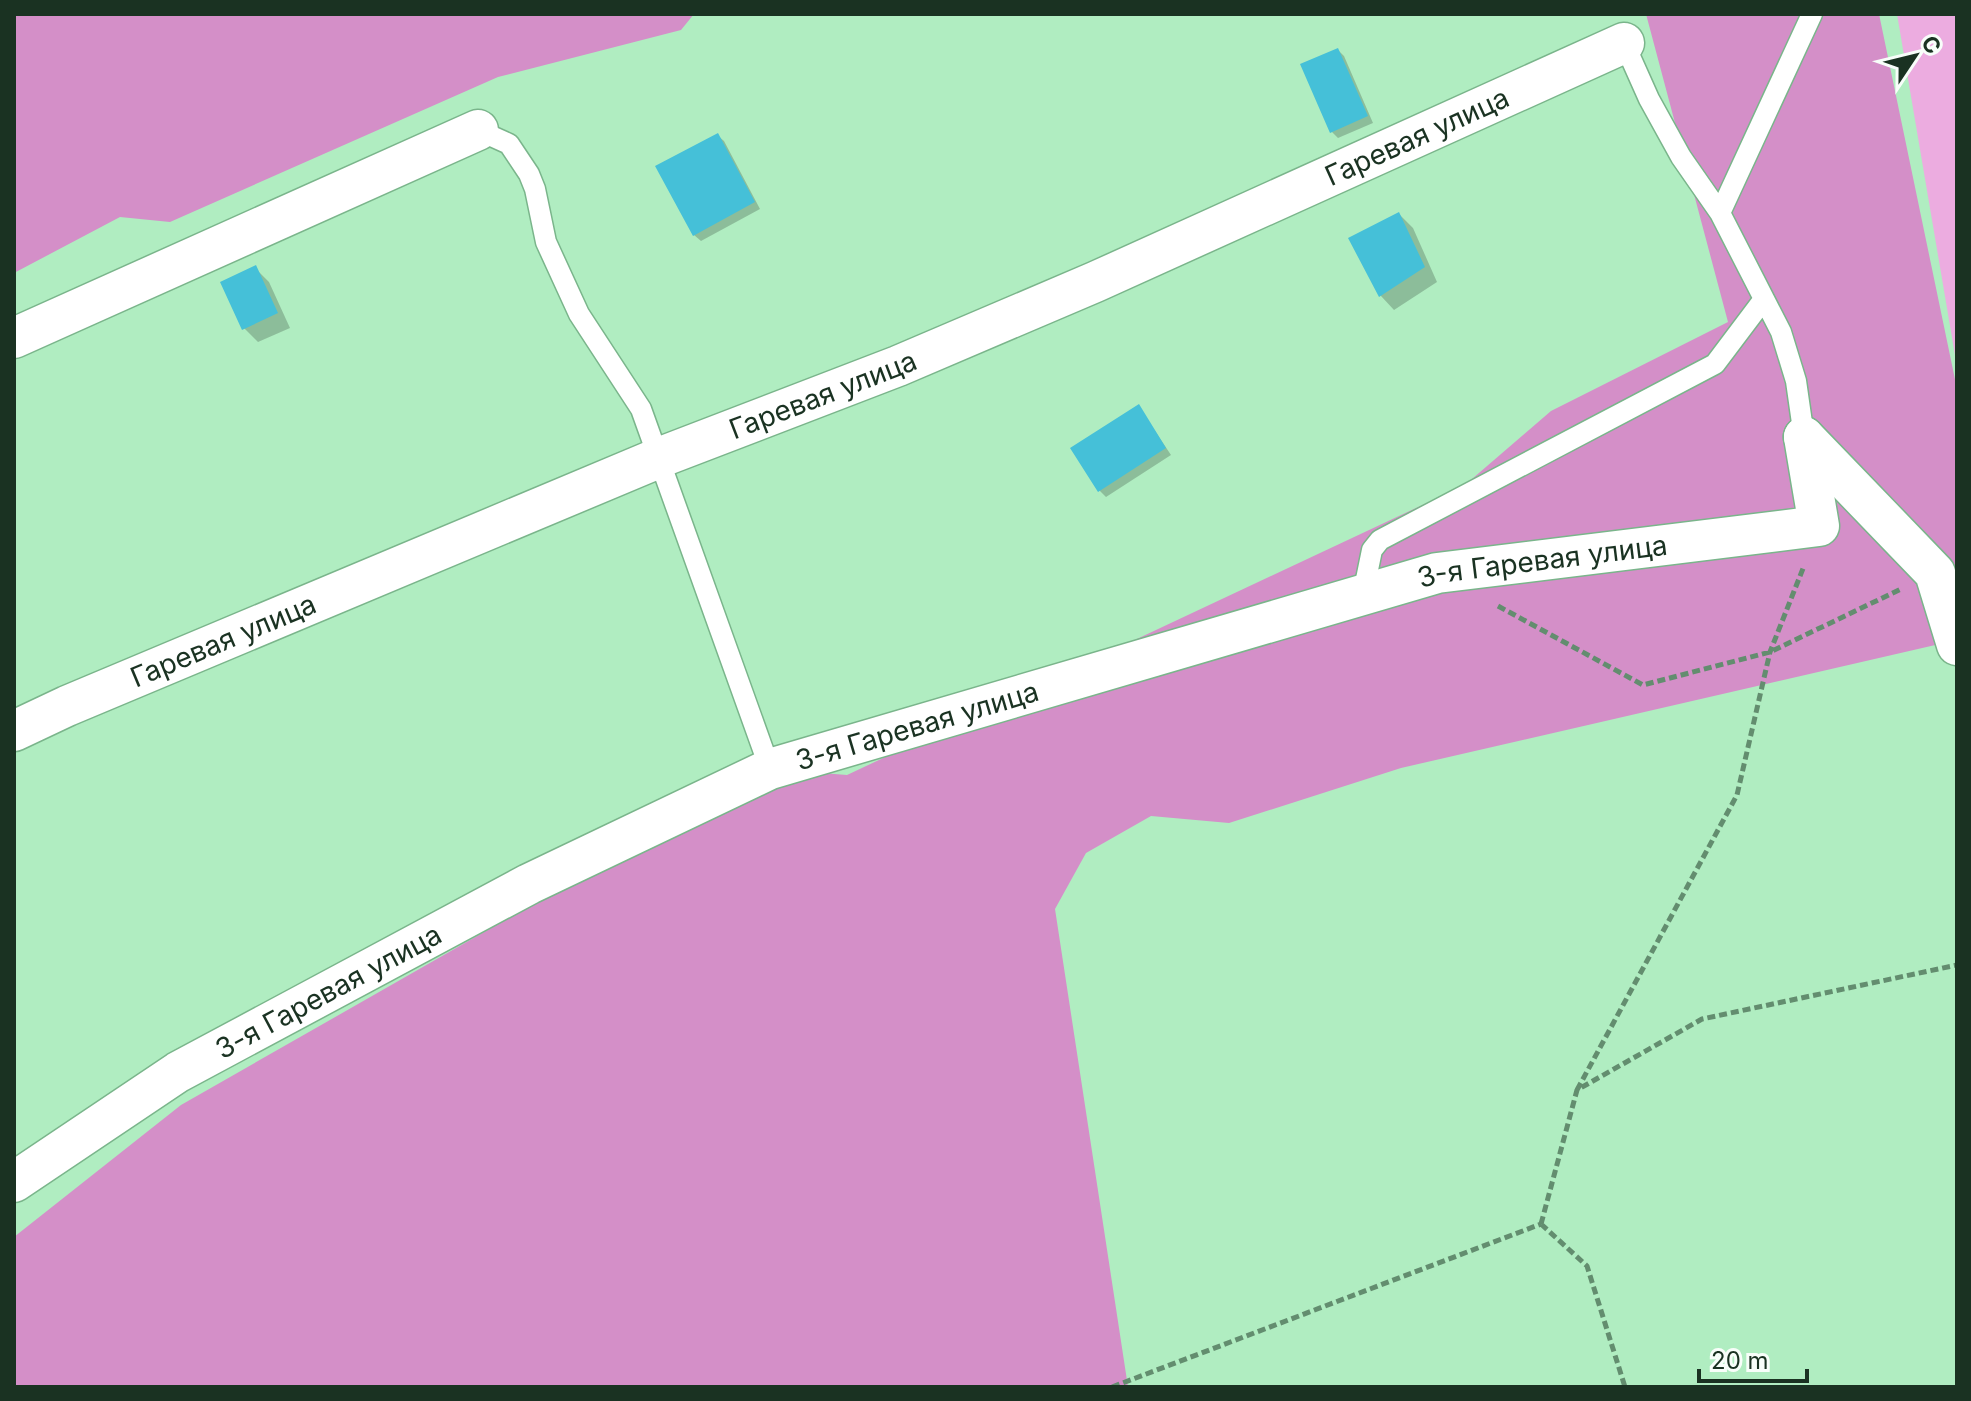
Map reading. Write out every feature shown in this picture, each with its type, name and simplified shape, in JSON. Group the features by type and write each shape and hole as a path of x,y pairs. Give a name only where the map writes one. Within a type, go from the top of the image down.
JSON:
{"street":[{"name":"Гаревая улица","path":"14,731 661,457 884,371 1095,282 1624,43"},
{"path":"14,338 478,130"},
{"path":"1804,437 1819,526"},
{"path":"1804,437 1935,573 1957,645"},
{"name":"3-я Гаревая улица","path":"14,1182 178,1072 529,884 770,769 1437,573 1819,526"}],"lane":[{"path":"1720,213 1812,14"},
{"path":"1624,43 1649,99 1720,213 1781,332 1796,381 1804,437"},
{"path":"478,130 509,144 529,174 546,242 579,314 641,409 661,457 770,769"},
{"path":"1363,594 1372,550 1380,540 1715,364 1764,299"}],"path":[{"path":"1541,1224 1577,1090 1737,795 1770,652 1819,526"},
{"path":"1492,603 1643,685 1770,652 1935,573"},
{"path":"1577,1090 1702,1019 1957,965"},
{"path":"1112,1387 1541,1224"},
{"path":"1541,1224 1587,1266 1625,1387"}],"shaded area":[{"path":"14,14 694,14 681,30 498,77 170,222 120,217 14,273"},
{"path":"1646,14 1879,14 1957,389 1957,640 1401,768 1229,823 1151,816 1086,853 1055,909 1128,1387 14,1387 14,1237 181,1105 770,769 847,775 1465,485 1551,411 1728,322"},
{"path":"1897,14 1957,14 1957,367"}],"building":[{"path":"1338,48 1368,116 1330,133 1300,64"},
{"path":"718,133 755,202 693,236 655,166"},
{"path":"1399,212 1425,267 1379,297 1348,238"},
{"path":"256,265 278,313 242,330 220,282"},
{"path":"1139,404 1166,448 1098,492 1070,448"}]}
